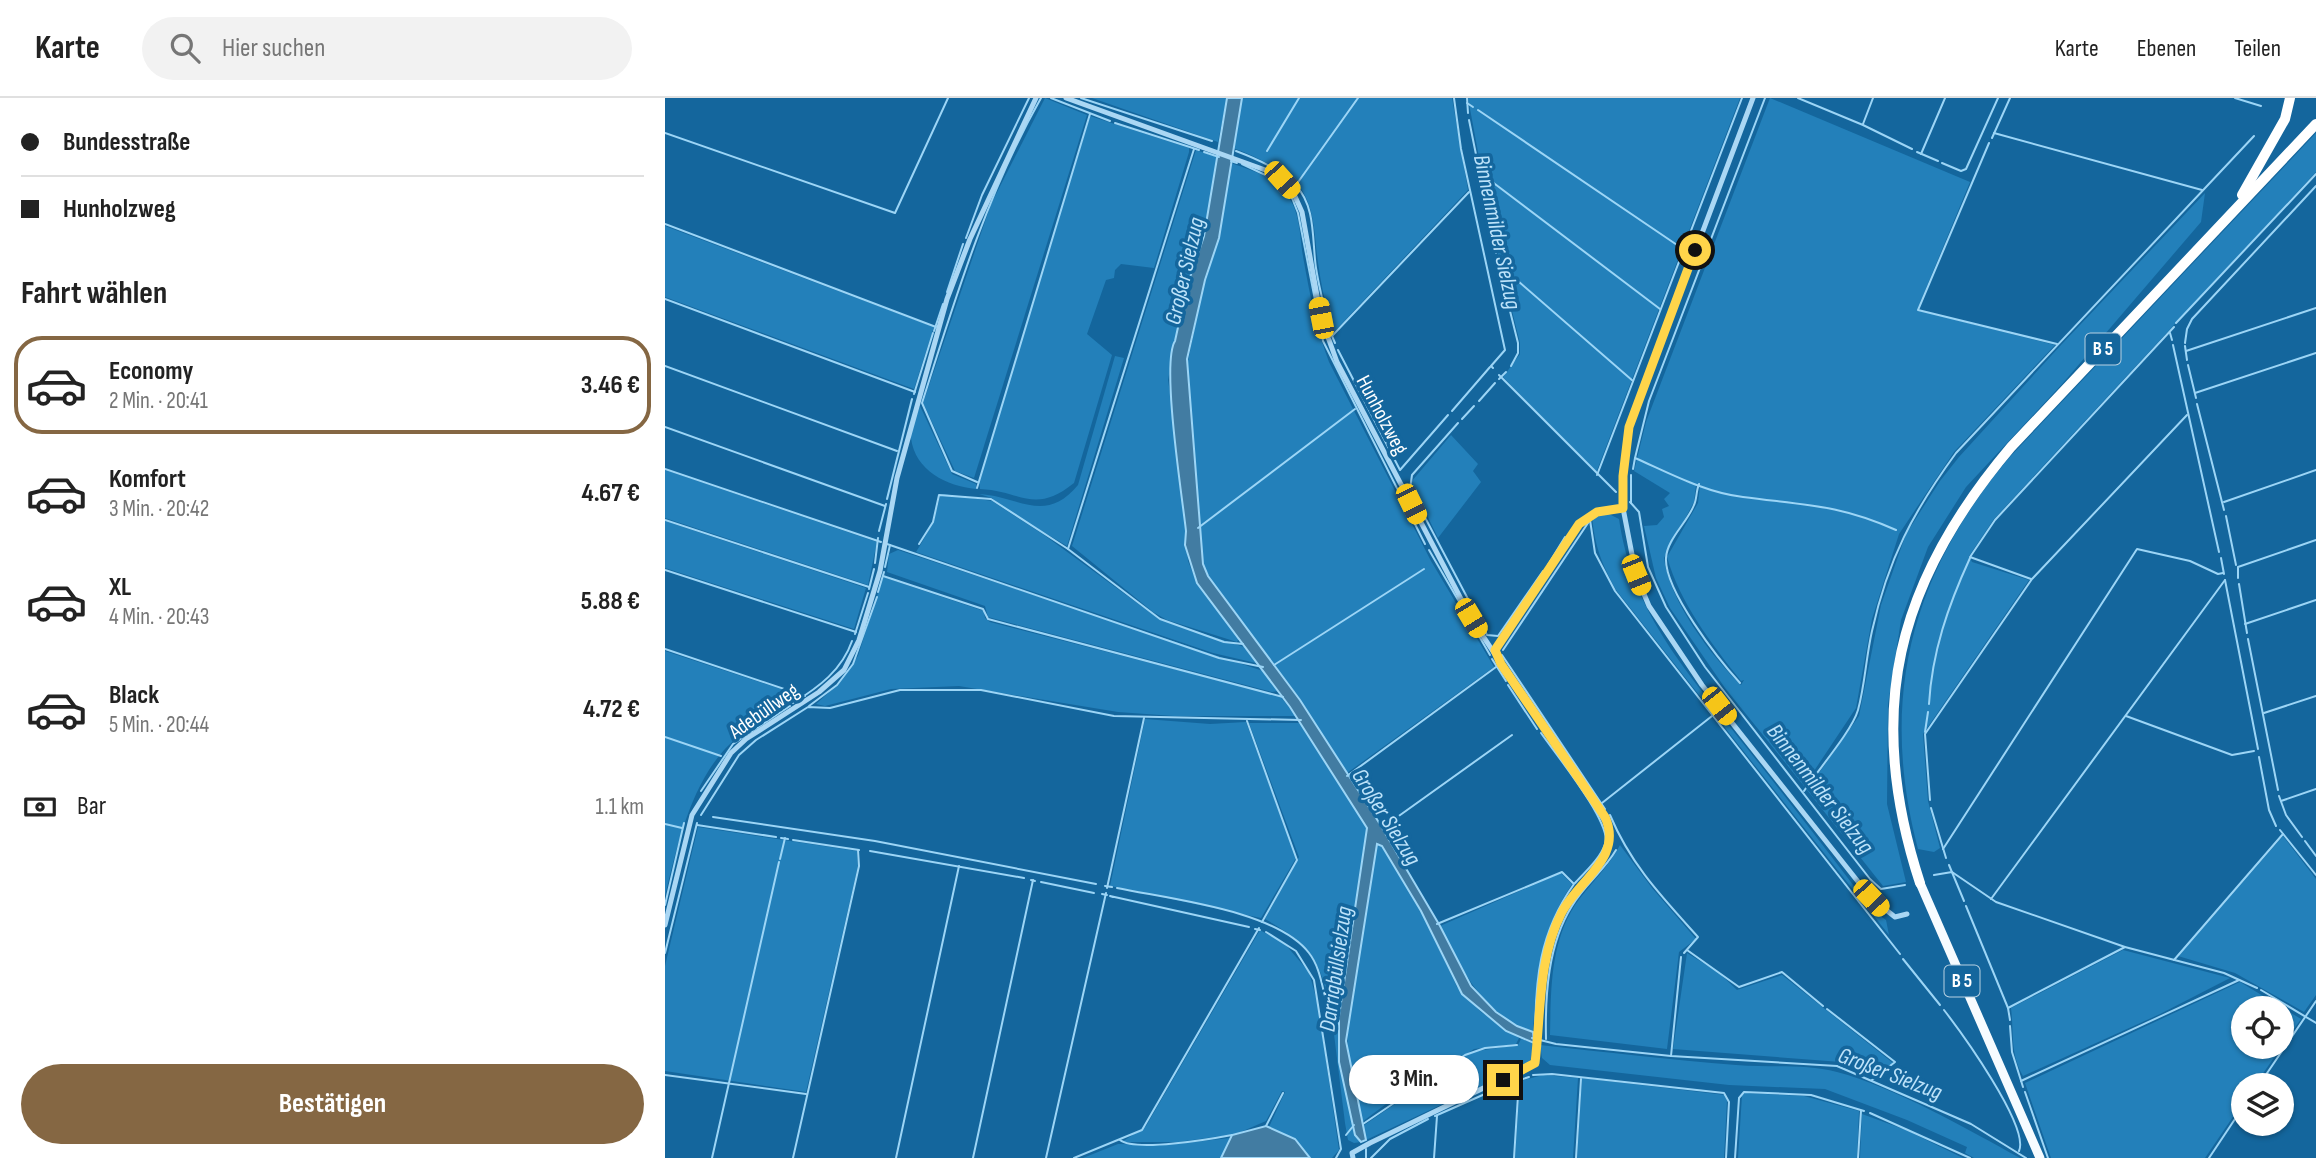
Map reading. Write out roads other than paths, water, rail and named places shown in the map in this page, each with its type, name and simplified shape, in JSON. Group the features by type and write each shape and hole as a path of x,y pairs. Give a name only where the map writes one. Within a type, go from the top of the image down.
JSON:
{"highway":[{"path":"2236,207 2285,119 2290,98"},
{"name":"B 5","path":"1920,883 1899,811 1893,719 1901,654 1912,614 1934,558 1972,493 2011,447 2316,124"}],"main road":[{"name":"B 5","path":"1920,883 2039,1155"}],"street":[{"name":"Adebüllweg","path":"665,925 692,815 731,753 746,739 818,692 844,670 859,639 880,571 897,478 947,299 970,240 1036,98"},
{"name":"Hunholzweg","path":"1066,98 1268,171 1293,192 1302,212 1327,341 1439,561 1481,636 1495,650 1501,664 1605,817 1611,833 1610,848 1566,905 1553,933 1543,971 1540,1034 1535,1063 1370,1143 1352,1153 1353,1158"},
{"path":"1753,98 1629,427 1623,476 1623,508 1636,575 1649,606 1669,640 1871,898 1895,917 1907,914"},
{"path":"1495,650 1579,524 1597,512 1623,508"}],"waterway":[{"path":"665,133 895,213 948,98"},
{"path":"966,238 982,195 1029,98"},
{"path":"977,482 952,471 922,403 988,209 1041,98"},
{"path":"1051,98 1110,121"},
{"path":"1081,98 1212,141"},
{"path":"1267,151 1299,98"},
{"path":"1296,185 1358,98"},
{"name":"Binnenmilder Sielzug","path":"1454,98 1461,149 1505,350 1491,366 1493,368"},
{"path":"1467,98 1468,113"},
{"path":"1597,475 1742,98"},
{"path":"1635,458 1649,401 1765,98"},
{"path":"1798,98 1912,149"},
{"path":"1863,124 1873,98"},
{"path":"1921,154 1945,98"},
{"path":"1942,163 1961,171 1966,169 1998,98"},
{"path":"1992,138 2010,98"},
{"path":"2235,98 2261,106"},
{"path":"1467,103 1473,107"},
{"path":"1478,110 1683,249"},
{"path":"977,488 1090,114"},
{"path":"1469,120 1496,253"},
{"path":"1115,123 1199,150"},
{"path":"1994,133 2202,190"},
{"path":"1804,791 1842,740 1854,719 1878,605 1894,559 1915,516 1956,453 2254,136"},
{"path":"1989,143 1918,310 2057,344"},
{"path":"1068,549 1194,149"},
{"path":"1236,151 1276,170 1290,180 1302,194 1310,214 1316,268 1329,326"},
{"path":"1204,152 1219,157"},
{"path":"1917,152 1938,161"},
{"path":"1231,161 1237,163"},
{"path":"1242,164 1274,179"},
{"path":"2176,323 2316,174"},
{"path":"1491,181 1660,309"},
{"path":"1281,185 1292,198 1298,213 1323,341 1425,544"},
{"path":"2185,343 2192,319 2316,186"},
{"path":"1335,343 1332,336 1469,192"},
{"path":"665,224 936,327"},
{"path":"947,292 963,244"},
{"path":"1497,259 1518,343 1518,353 1511,366"},
{"path":"1518,281 1633,381"},
{"path":"665,299 915,392"},
{"path":"934,331 943,304"},
{"path":"2186,351 2316,308"},
{"path":"2031,579 1970,557 1995,520 2174,327"},
{"path":"914,394 933,333"},
{"path":"2170,333 2172,340"},
{"path":"2173,345 2219,552"},
{"path":"2185,346 2187,360"},
{"path":"1338,350 1400,470 1448,415"},
{"path":"2195,393 2316,353"},
{"path":"2188,365 2196,398"},
{"path":"665,366 897,451"},
{"path":"1452,411 1490,367"},
{"name":"Binnenmilder Sielzug","path":"1499,379 1506,372"},
{"name":"Binnenmilder Sielzug","path":"1499,375 1616,492"},
{"path":"1479,401 1495,383"},
{"path":"887,499 912,399"},
{"path":"2197,404 2224,510"},
{"path":"1462,419 1474,406"},
{"path":"1198,528 1355,409"},
{"path":"1930,800 1925,734 2032,579 2187,415"},
{"path":"1458,423 1412,475 1410,489 1487,635 1498,636 1543,571"},
{"path":"665,427 885,506"},
{"path":"1633,469 1635,458 1688,482 1729,495 1838,510 1896,530"},
{"path":"665,469 881,542"},
{"path":"2224,502 2316,470"},
{"path":"1631,475 1631,503"},
{"path":"1699,484 1694,505 1667,551 1668,572 1694,624 1740,683"},
{"path":"919,544 933,522 939,495 991,499 1068,549 1160,619 1224,642 1243,644"},
{"name":"Binnenmilder Sielzug","path":"1630,502 1639,512 1648,567 1666,607 1705,667 1870,879 1881,889 1905,885"},
{"path":"879,531 886,504"},
{"path":"2226,516 2236,565"},
{"path":"665,520 869,587"},
{"path":"1590,520 1595,553 1615,591 1900,954"},
{"path":"1503,650 1590,520"},
{"path":"1548,565 1565,537"},
{"path":"875,563 878,538"},
{"path":"2238,578 2238,567 2316,540"},
{"path":"887,544 1219,658 1263,667"},
{"path":"885,567 890,545"},
{"path":"1943,849 2137,549 2190,561 2218,574 2223,573"},
{"path":"1429,550 1490,655"},
{"path":"1929,704 1942,630 1970,558"},
{"path":"2221,558 2224,574"},
{"path":"869,589 874,569"},
{"path":"1274,665 1424,569"},
{"path":"665,570 856,632"},
{"path":"878,592 884,572"},
{"path":"883,576 983,609 988,619 1283,697"},
{"path":"2225,580 2258,749"},
{"path":"1991,899 2225,580"},
{"path":"2239,584 2247,633"},
{"path":"855,634 868,593"},
{"path":"809,706 837,685 853,664 877,597"},
{"path":"2245,624 2316,600"},
{"path":"2248,639 2278,790"},
{"path":"793,703 829,677 842,661 852,641"},
{"path":"665,649 805,696"},
{"path":"1502,655 1605,809"},
{"path":"1492,659 1506,681"},
{"path":"1347,776 1496,667"},
{"path":"1508,685 1537,729"},
{"path":"701,815 739,755 756,740 808,707 830,708 900,690 981,690 1114,716 1301,720"},
{"path":"2264,713 2316,696"},
{"path":"701,791 733,744 790,706"},
{"path":"1925,732 1928,712"},
{"path":"1602,803 1712,716"},
{"path":"2126,716 2232,755 2254,751"},
{"path":"1107,888 1144,718"},
{"path":"1247,721 1297,860 1262,922"},
{"path":"1541,733 1592,805 1605,834 1605,844 1600,855 1575,883"},
{"path":"1382,828 1512,735"},
{"path":"665,737 721,756"},
{"path":"2259,757 2269,810 2276,826"},
{"path":"2281,801 2316,789"},
{"path":"2279,796 2286,815 2302,837"},
{"path":"1931,808 1946,858"},
{"path":"1610,815 1638,865 1698,937 1684,953"},
{"path":"713,817 875,841 1096,884"},
{"path":"665,905 684,823"},
{"path":"665,953 697,823"},
{"path":"665,824 682,828"},
{"path":"697,825 776,837"},
{"path":"2280,830 2316,875"},
{"path":"2174,960 2283,834"},
{"path":"781,838 788,839"},
{"path":"780,859 785,838"},
{"path":"793,840 859,850"},
{"path":"2305,841 2316,856"},
{"path":"793,1158 859,866 858,850"},
{"path":"1546,1039 1547,988 1558,937 1577,898 1616,850"},
{"path":"870,851 1024,878"},
{"path":"712,1158 779,862"},
{"path":"1949,865 1964,901"},
{"path":"896,1158 959,866"},
{"path":"1437,924 1562,872 1574,884 1553,921 1541,958 1536,997 1535,1039"},
{"name":"Binnenmilder Sielzug","path":"1934,875 1952,872 1996,902 2125,947 2224,973 2257,988"},
{"path":"1031,880 1035,881"},
{"path":"973,1158 1033,880"},
{"path":"1041,882 1094,893"},
{"path":"1105,886 1112,887"},
{"path":"1117,888 1220,908 1272,926 1293,938 1314,961 1333,1017"},
{"path":"1046,1158 1106,893"},
{"path":"1102,894 1107,895"},
{"path":"1113,897 1110,896 1249,927"},
{"path":"1966,906 2008,1008 2010,1020"},
{"path":"1074,1158 1142,1130 1259,928"},
{"path":"1255,929 1260,930"},
{"path":"1266,932 1296,951 1314,980 1341,1149 1336,1158"},
{"path":"2008,1008 2125,947"},
{"path":"1687,950 1739,987 1782,972 1823,1006"},
{"path":"1671,1056 1681,957"},
{"path":"1903,959 1940,1005"},
{"path":"2021,1081 2239,980"},
{"name":"Binnenmilder Sielzug","path":"2261,990 2316,1023"},
{"path":"2267,1073 2316,1001"},
{"path":"1827,1009 1895,1062 1872,1080"},
{"path":"1944,1010 2005,1102 2020,1139 2019,1151"},
{"path":"2010,1026 2012,1052 2023,1087"},
{"name":"Großer Sielzug","path":"1532,1038 1556,1044 1671,1056 1837,1066 1971,1124 2026,1158"},
{"path":"1363,1124 1465,1055 1485,1048 1517,1045"},
{"path":"1533,1075 1552,1074 1724,1093 1729,1102 1726,1158"},
{"path":"665,1075 806,1094"},
{"path":"1502,1086 1529,1077"},
{"path":"1576,1158 1581,1079"},
{"path":"1514,1158 1519,1080"},
{"path":"1435,1116 1494,1090"},
{"path":"1735,1158 1739,1098 1744,1092 1811,1095 1864,1111"},
{"path":"2025,1092 2048,1158"},
{"path":"1266,1126 1283,1093"},
{"path":"1858,1158 1861,1111"},
{"path":"1870,1113 1970,1158"},
{"path":"1434,1158 1437,1116"},
{"path":"1371,1158 1390,1139 1428,1119"},
{"path":"1346,1135 1354,1125"},
{"path":"2209,1158 2231,1125"},
{"path":"1120,1140 1156,1145 1232,1135"},
{"name":"Darrigbüllsielzug","path":"1366,1149 1366,1158"}]}
